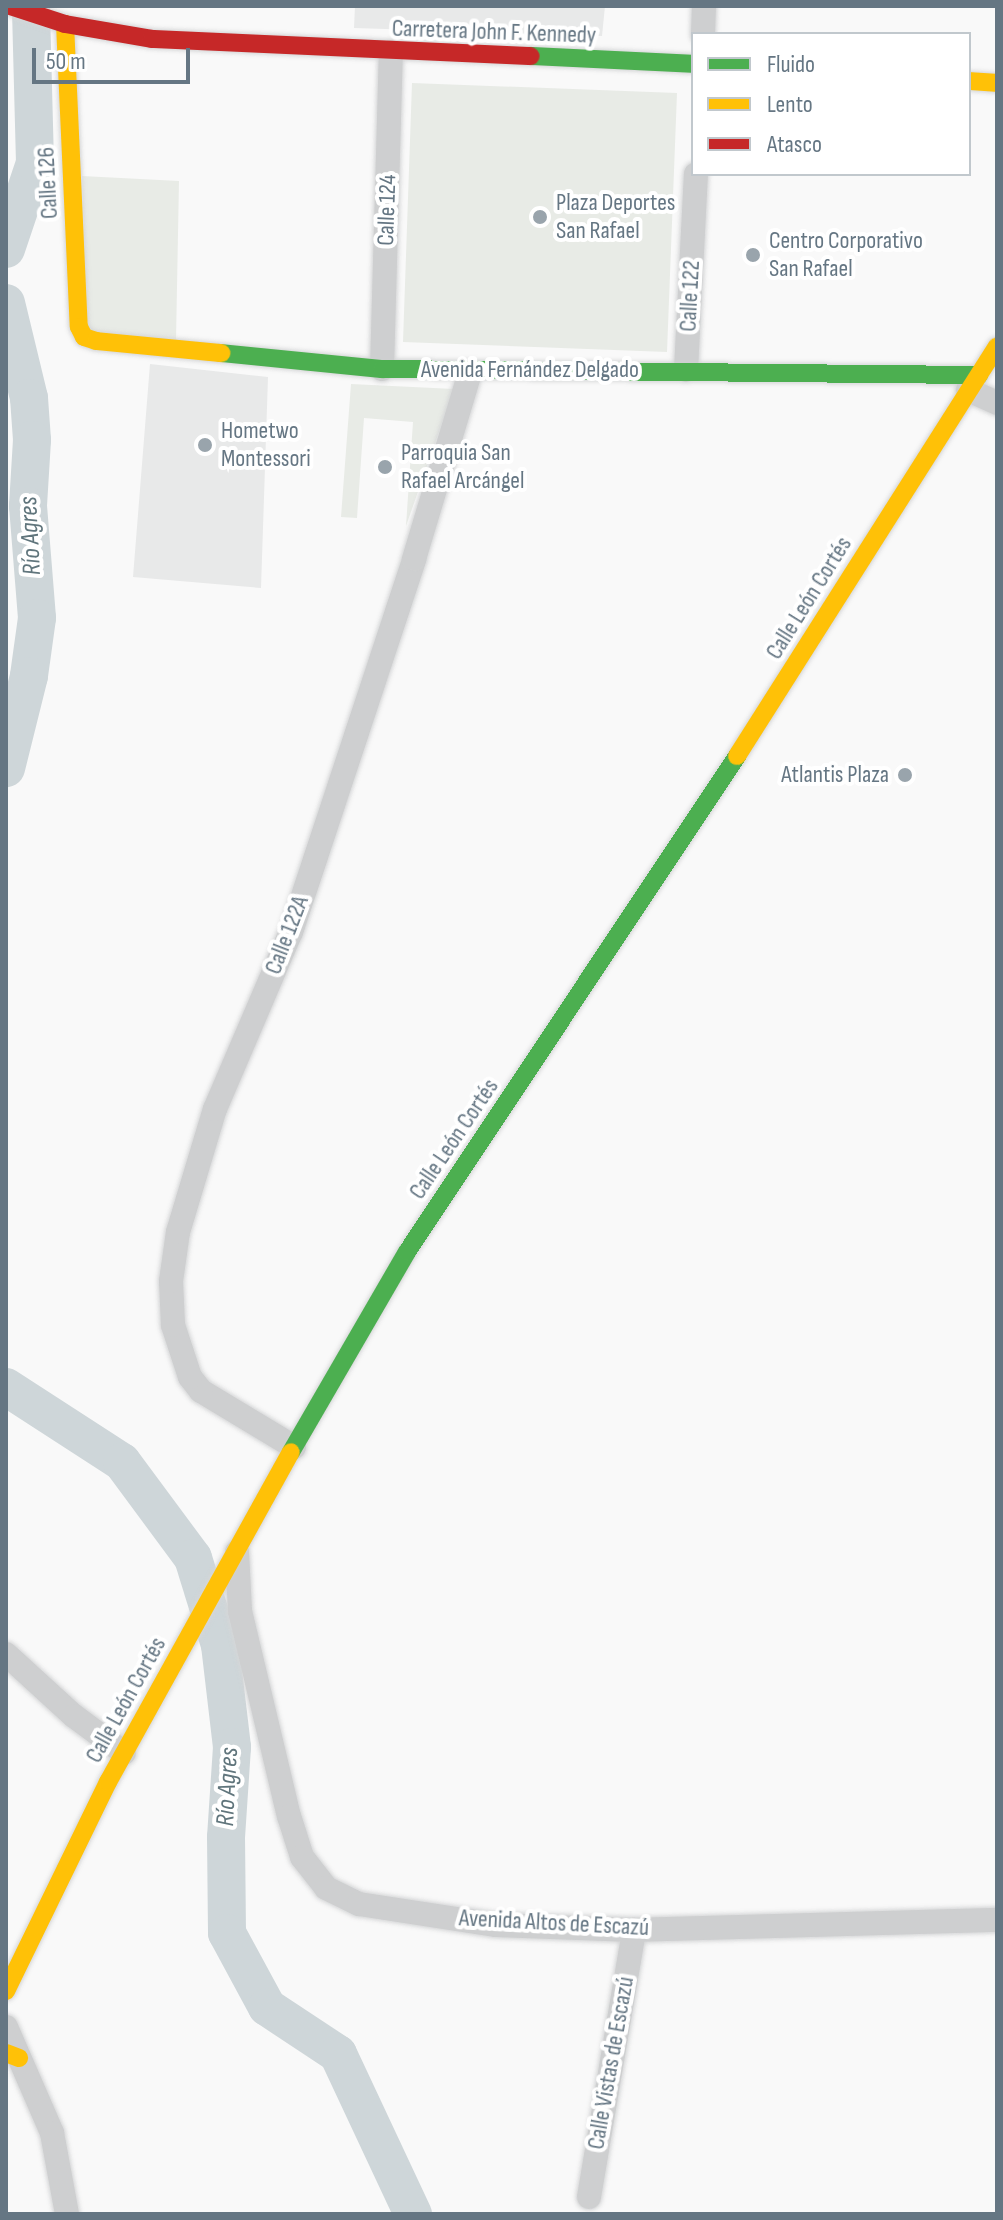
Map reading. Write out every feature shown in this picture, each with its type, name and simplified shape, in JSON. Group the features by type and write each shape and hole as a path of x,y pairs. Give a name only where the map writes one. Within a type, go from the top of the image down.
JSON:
{"main road":[{"name":"Carretera John F. Kennedy","path":"10,6 65,24 166,40 691,64"},
{"name":"Calle 126","path":"65,24 79,327 84,337"},
{"path":"971,81 997,83"},
{"name":"Avenida Fernández Delgado","path":"84,337 96,341 382,369 470,372 686,370 974,383"},
{"name":"Calle León Cortés","path":"6,1991 124,1753 236,1549 407,1252 765,713 997,346"}],"street":[{"path":"703,32 704,6"},
{"name":"Calle 124","path":"382,369 391,52"},
{"name":"Calle 122","path":"686,370 696,176"},
{"name":"Calle 122A","path":"294,1447 201,1391 190,1377 173,1325 171,1281 178,1232 215,1109 291,932 414,559 470,372"},
{"name":"Avenida Fernández Delgado","path":"974,383 997,403"},
{"name":"Avenida Altos de Escazú","path":"236,1549 240,1611 289,1816 302,1857 326,1888 359,1904 496,1925 634,1930 997,1920"},
{"path":"6,1654 74,1716 124,1753"},
{"name":"Calle Vistas de Escazú","path":"589,2197 634,1930"},
{"path":"6,2027 13,2056 52,2133 67,2214"}],"shaded area":[{"path":"355,6 605,6 602,36 354,28"},
{"name":"Plaza Deportes San Rafael","path":"412,83 677,93 667,352 403,342"},
{"path":"82,176 179,181 176,340 87,331"},
{"name":"Hometwo Montessori","path":"150,364 268,377 261,588 133,577"},
{"path":"351,384 454,389 406,526 413,422 364,418 357,518 341,517"}],"waterway":[{"name":"Río Agres","path":"6,249 35,163 31,6"},
{"name":"Río Agres","path":"6,303 29,398 32,440 28,506 37,618 29,676 6,768"},
{"name":"Río Agres","path":"6,1387 122,1462 193,1558 220,1645 232,1747 226,1837 227,1933 267,2007 338,2054 413,2214"}],"traffic: fast":[{"path":"531,56 691,64"},
{"path":"221,353 382,369 979,375"},
{"path":"291,1452 407,1252 737,756"}],"traffic: slow":[{"path":"65,24 79,327 84,337 96,341 221,353"},
{"path":"971,81 997,83"},
{"path":"737,756 997,346"},
{"path":"6,1991 108,1782 291,1452"},
{"path":"6,2053 19,2058"}],"traffic: jam":[{"path":"10,6 65,24 152,39 531,56"}],"place":[{"name":"Plaza Deportes San Rafael","path":"540,217"},
{"name":"Centro Corporativo San Rafael","path":"753,255"},
{"name":"Hometwo Montessori","path":"205,445"},
{"name":"Parroquia San Rafael Arcángel","path":"385,467"},
{"name":"Atlantis Plaza","path":"905,775"}]}
